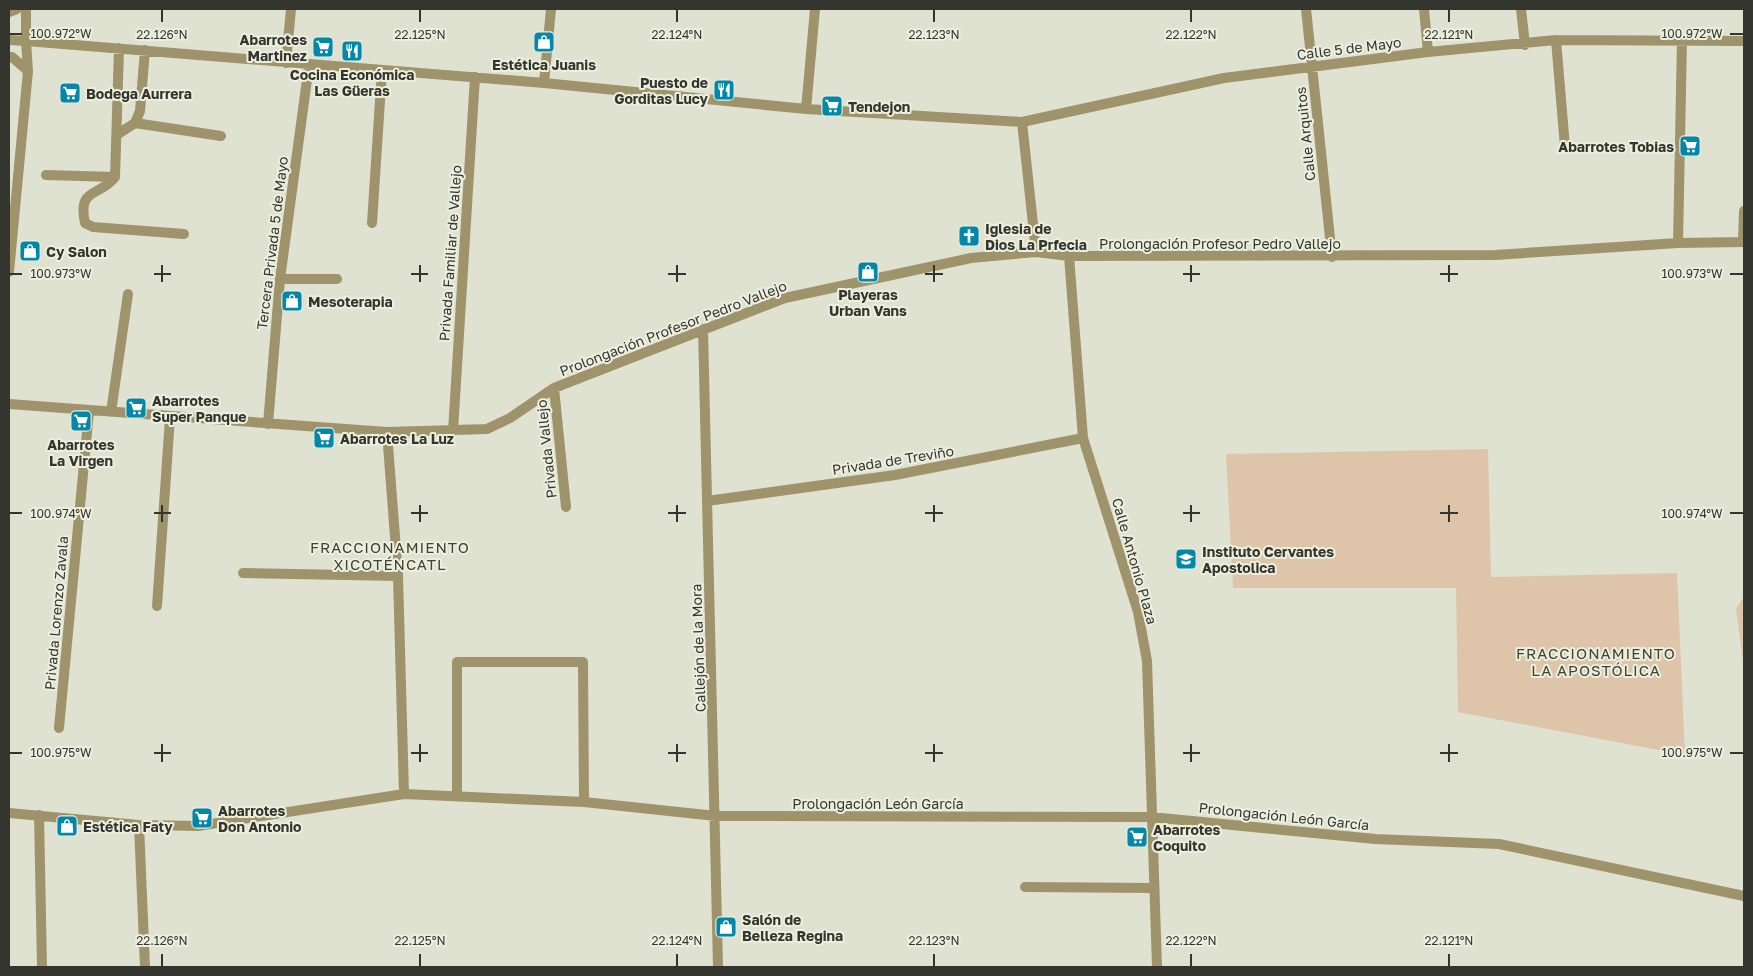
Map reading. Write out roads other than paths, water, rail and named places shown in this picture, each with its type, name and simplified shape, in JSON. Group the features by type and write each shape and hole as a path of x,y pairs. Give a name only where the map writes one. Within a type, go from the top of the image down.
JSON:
{"street":[{"path":"9,12 17,9"},
{"path":"9,272 28,71 26,9"},
{"path":"286,63 291,9"},
{"path":"544,82 552,9"},
{"path":"806,109 815,9"},
{"name":"Calle Arquitos","path":"1306,9 1332,257"},
{"path":"1424,9 1428,52"},
{"path":"1521,9 1525,45"},
{"path":"1678,243 1682,39"},
{"name":"Calle 5 de Mayo","path":"9,40 308,65 544,82 806,109 1022,122 1224,78 1428,52 1525,45 1556,40 1682,39 1744,41"},
{"path":"1556,40 1565,147"},
{"path":"119,48 118,134 115,177 110,184 90,193 84,202 85,223 93,227 184,234"},
{"path":"118,134 135,123 140,111 145,50"},
{"path":"9,57 12,57 28,71"},
{"name":"Tercera Privada 5 de Mayo","path":"268,424 280,279 308,65"},
{"path":"372,223 382,70"},
{"name":"Privada Familiar de Vallejo","path":"453,431 475,77"},
{"path":"1022,122 1036,252"},
{"path":"135,123 221,136"},
{"path":"46,175 115,177"},
{"path":"1744,211 1744,242"},
{"name":"Prolongación Profesor Pedro Vallejo","path":"9,404 170,418 387,432 487,429 510,418 554,388 785,298 971,258 1036,252 1069,256 1332,257 1495,255 1678,243 1744,242"},
{"name":"Calle Antonio Plaza","path":"1069,256 1083,438 1138,612 1147,660 1156,967"},
{"path":"280,279 337,279"},
{"path":"112,412 128,294"},
{"name":"Callejón de la Mora","path":"703,329 716,816 718,967"},
{"name":"Privada Vallejo","path":"554,388 566,507"},
{"name":"Privada Lorenzo Zavala","path":"60,728 89,411"},
{"path":"157,606 170,418"},
{"path":"387,432 398,576 404,794"},
{"name":"Privada de Treviño","path":"707,501 895,476 1083,438"},
{"path":"243,573 398,576"},
{"path":"457,796 457,662 583,662 584,802"},
{"name":"Prolongación León García","path":"9,813 140,825 198,826 404,794 584,802 716,816 1151,817 1375,839 1500,844 1744,896"},
{"path":"39,815 42,967"},
{"path":"140,825 145,967"},
{"path":"1024,887 1153,888"}],"place":[{"name":"Estética Juanis","path":"544,42"},
{"name":"Abarrotes Martinez","path":"323,47"},
{"name":"Cocina Económica Las Güeras","path":"352,51"},
{"name":"Puesto de Gorditas Lucy","path":"724,90"},
{"name":"Bodega Aurrera","path":"70,93"},
{"name":"Tendejon","path":"832,106"},
{"name":"Abarrotes Tobias","path":"1690,146"},
{"name":"Iglesia de Dios La Prfecia","path":"969,236"},
{"name":"Cy Salon","path":"30,251"},
{"name":"Playeras Urban Vans","path":"868,272"},
{"name":"Mesoterapia","path":"292,301"},
{"name":"Abarrotes Super Panque","path":"136,408"},
{"name":"Abarrotes La Virgen","path":"81,421"},
{"name":"Abarrotes La Luz","path":"324,438"},
{"name":"Instituto Cervantes Apostolica","path":"1186,559"},
{"name":"Abarrotes Don Antonio","path":"202,818"},
{"name":"Estética Faty","path":"67,826"},
{"name":"Abarrotes Coquito","path":"1137,837"},
{"name":"Salón de Belleza Regina","path":"726,927"}],"district":[{"name":"FRACCIONAMIENTO XICOTÉNCATL","path":"390,556"},
{"name":"FRACCIONAMIENTO LA APOSTÓLICA","path":"1596,662"}]}
